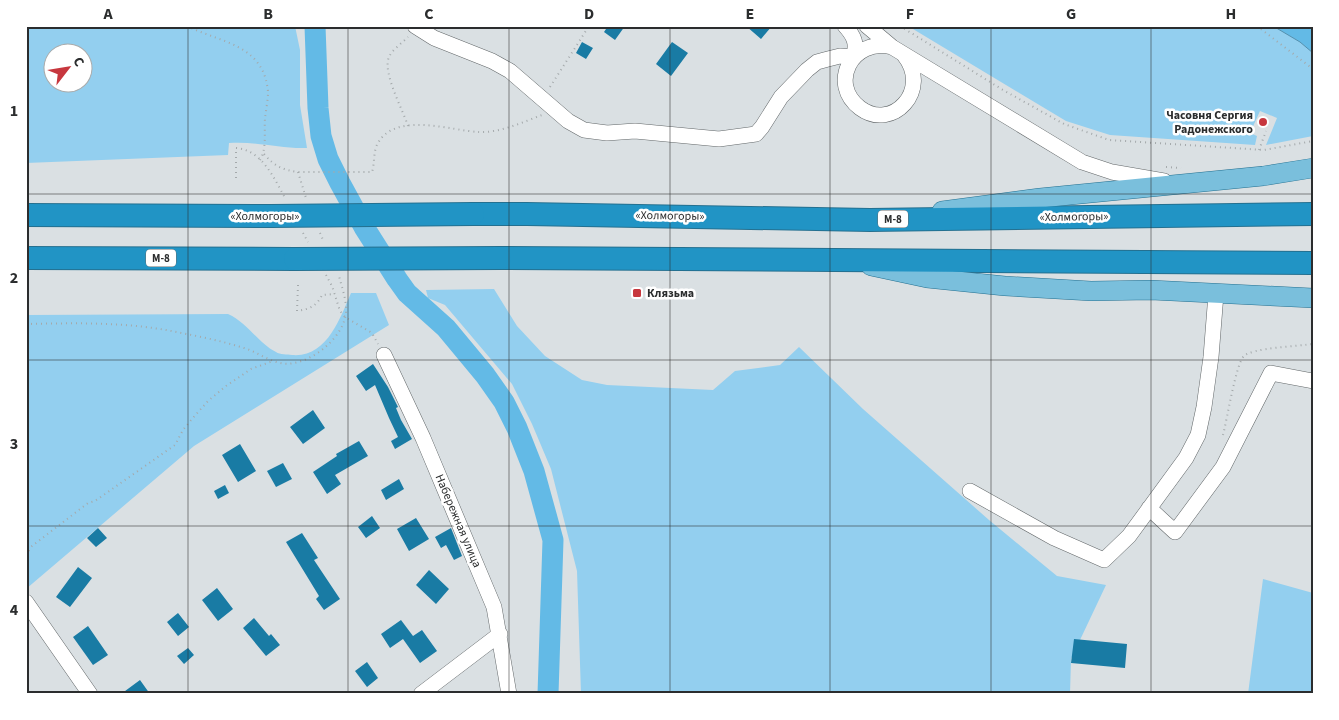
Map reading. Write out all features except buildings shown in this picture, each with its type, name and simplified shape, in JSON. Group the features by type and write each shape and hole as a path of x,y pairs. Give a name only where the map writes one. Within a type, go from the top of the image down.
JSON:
{"highway":[{"name":"«Холмогоры»","path":"26,215 546,214 870,220 1313,214"},
{"name":"М-8","path":"26,258 1313,262"}],"main road":[{"path":"870,220 1040,198 1180,176 1263,176 1313,168"},
{"path":"840,260 927,278 996,285 1091,291 1151,290 1313,298"}],"street":[{"path":"417,27 434,38 492,61 510,71 544,98 568,121 584,130 607,133 636,131 682,134 719,139 756,134 782,97 807,70 818,62 828,59 840,56 853,57 864,48 872,46 885,45 897,50 913,69 915,82 910,97 901,107 889,113 878,114 859,108 849,95 845,74 853,57 856,44 853,35 845,26"},
{"path":"867,26 897,50 1082,162 1112,172 1180,176"},
{"path":"970,492 1054,538 1104,560 1129,536 1186,458 1198,435 1211,357 1216,294"},
{"name":"Набережная улица","path":"384,355 423,438 494,607 509,694"},
{"path":"1149,508 1175,532 1223,467 1271,373 1313,381"},
{"path":"26,602 90,694"},
{"path":"421,694 500,634"}],"path":[{"path":"26,29 36,26"},
{"path":"187,26 248,51 258,62 265,78 268,92 264,125 264,154 260,160"},
{"path":"544,98 590,26"},
{"path":"900,26 1003,90 1064,124 1109,140 1259,150 1313,141"},
{"path":"1257,26 1313,69"},
{"path":"408,126 388,75 387,66 388,58 394,50 417,27"},
{"path":"264,154 278,167 298,172 372,172 375,162 375,150 379,140 397,128 423,124 480,132 514,125 556,111"},
{"path":"1259,150 1266,131"},
{"path":"236,148 236,178"},
{"path":"1164,167 1180,176"},
{"path":"298,285 297,311 312,307 318,303 322,295 335,294"},
{"path":"26,324 112,324 165,330 246,348 273,361 293,364 313,356 331,342 345,317 372,333 384,355"},
{"path":"26,555 32,546 88,503 95,501 175,445 183,430 192,419 208,401 226,386 251,369 273,361"}],"shaded area":[{"path":"26,26 295,26 300,50 300,105 307,148 229,143 228,155 26,163"},
{"path":"908,26 1273,26 1300,42 1313,53 1313,136 1266,145 1277,118 1260,111 1250,133 1257,136 1255,145 1110,135 1066,121"},
{"path":"1273,26 1313,26 1313,53 1300,42"},
{"path":"494,289 517,326 545,356 582,380 607,385 713,390 735,371 780,365 799,347 863,409 989,520 1057,576 1106,585 1071,659 1070,694 581,694 577,571 551,469 512,384 445,305 428,298 426,290"},
{"path":"351,293 376,293 389,325 194,446 26,589 26,315 228,314 241,322 270,348 278,353 292,355 304,354 314,350 323,343 337,324"},
{"path":"1263,579 1313,593 1313,694 1248,694"}],"waterway":[{"name":"Клязьма","path":"315,26 318,108 321,136 328,159 364,227 407,293 446,328 485,375 504,402 517,428 534,471 553,540 548,694"}],"place":[{"name":"Часовня Сергия Радонежского","path":"1263,122"},
{"name":"Клязьма","path":"637,293"}]}
